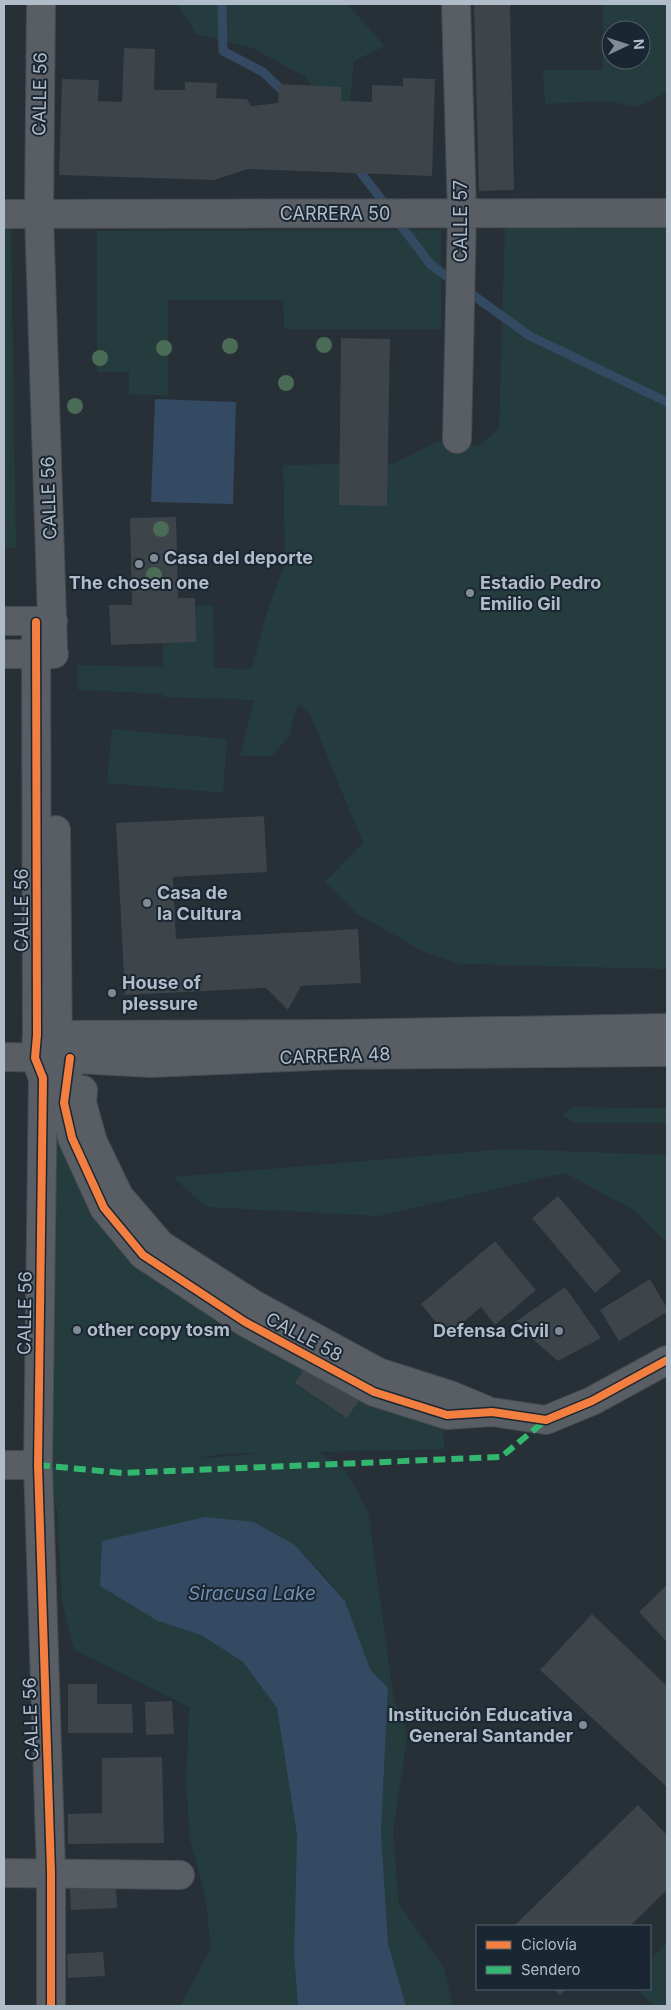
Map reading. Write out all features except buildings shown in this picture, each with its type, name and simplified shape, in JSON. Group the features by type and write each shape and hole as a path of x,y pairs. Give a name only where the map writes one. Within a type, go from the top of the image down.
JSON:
{"street":[{"name":"CALLE 56","path":"41,4 39,215 44,621 56,1054 38,1465 51,1872 51,2006"},
{"name":"CALLE 57","path":"456,4 462,214 457,439"},
{"name":"CARRERA 50","path":"4,214 667,213"},
{"path":"4,621 44,621"},
{"path":"4,654 46,654"},
{"name":"CARRERA 48","path":"4,1057 337,1044 667,1028"},
{"name":"CARRERA 48","path":"56,1054 151,1063 337,1044 667,1052"},
{"name":"CALLE 58","path":"56,1054 72,1138 104,1208 143,1255 244,1322 374,1392 447,1415 492,1412 546,1420 592,1400 667,1360"},
{"path":"4,1465 38,1465"},
{"path":"4,1873 51,1872 180,1875"}],"green space":[{"path":"177,4 347,4 385,46 354,61 350,102 318,100 306,77 252,48 196,34"},
{"path":"603,4 667,4 667,92 638,107 607,101 545,104 543,70 651,70 651,20 603,20"},
{"path":"11,219 16,548 4,548 4,220"},
{"name":"Estadio Pedro Emilio Gil","path":"667,222 667,969 461,964 426,953 356,913 325,882 363,843 310,714 298,704 289,736 272,756 240,756 254,700 163,697 163,694 78,690 77,665 163,667 162,606 213,605 214,668 252,669 265,618 285,562 283,465 395,463 432,444 454,437 467,445 478,445 499,427 505,225"},
{"path":"441,230 441,329 284,329 283,300 168,300 168,395 129,395 129,372 97,372 97,231"},
{"path":"112,729 227,739 223,793 107,783"},
{"path":"48,1083 102,1207 441,1411 445,1449 319,1452 345,1470 368,1511 394,1701 403,1721 407,1738 393,1833 399,1904 444,1968 453,2006 406,2006 388,1943 381,1832 388,1688 370,1669 345,1601 295,1545 254,1522 158,1621 201,1635 243,1662 277,1708 297,1835 294,1956 298,2006 180,2006 211,1948 205,1895 190,1840 186,1782 189,1707 74,1650 62,1602 57,1510 61,1503 56,1510 48,1445","holes":["221,1454 254,1454 195,1459"]},
{"path":"573,1107 667,1108 667,1123 575,1123 562,1115"},
{"path":"507,1149 667,1155 667,1243 635,1211 565,1173 379,1216 206,1207 173,1177"},
{"path":"667,1942 667,2006 654,2006 637,1990 651,1990 651,1960"}],"water":[{"path":"155,399 236,402 233,504 151,502"},
{"name":"Siracusa Lake","path":"205,1517 254,1522 295,1545 345,1601 370,1669 388,1688 381,1832 388,1943 406,2006 298,2006 294,1956 297,1835 277,1708 243,1662 201,1635 158,1621 100,1586 102,1541"}],"waterway":[{"path":"222,4 223,51 263,72 287,95"},
{"path":"355,165 388,208"},
{"path":"396,219 431,265 530,336 667,402"}],"marked path":[{"path":"38,1465 122,1473 501,1457 546,1420"}],"cycle path":[{"path":"36,622 37,1035 35,1058 43,1078 38,1465 51,1872 51,2006"},
{"path":"70,1058 64,1103 72,1138 104,1208 143,1255 245,1322 374,1392 447,1415 492,1412 546,1420 592,1401 667,1360"}],"place":[{"name":"Casa del deporte","path":"154,558"},
{"name":"The chosen one","path":"139,564"},
{"name":"Estadio Pedro Emilio Gil","path":"470,593"},
{"name":"Casa de la Cultura","path":"147,903"},
{"name":"House of plessure","path":"112,993"},
{"name":"other copy tosm","path":"77,1330"},
{"name":"Defensa Civil","path":"559,1331"},
{"name":"Institución Educativa General Santander","path":"583,1725"}]}
